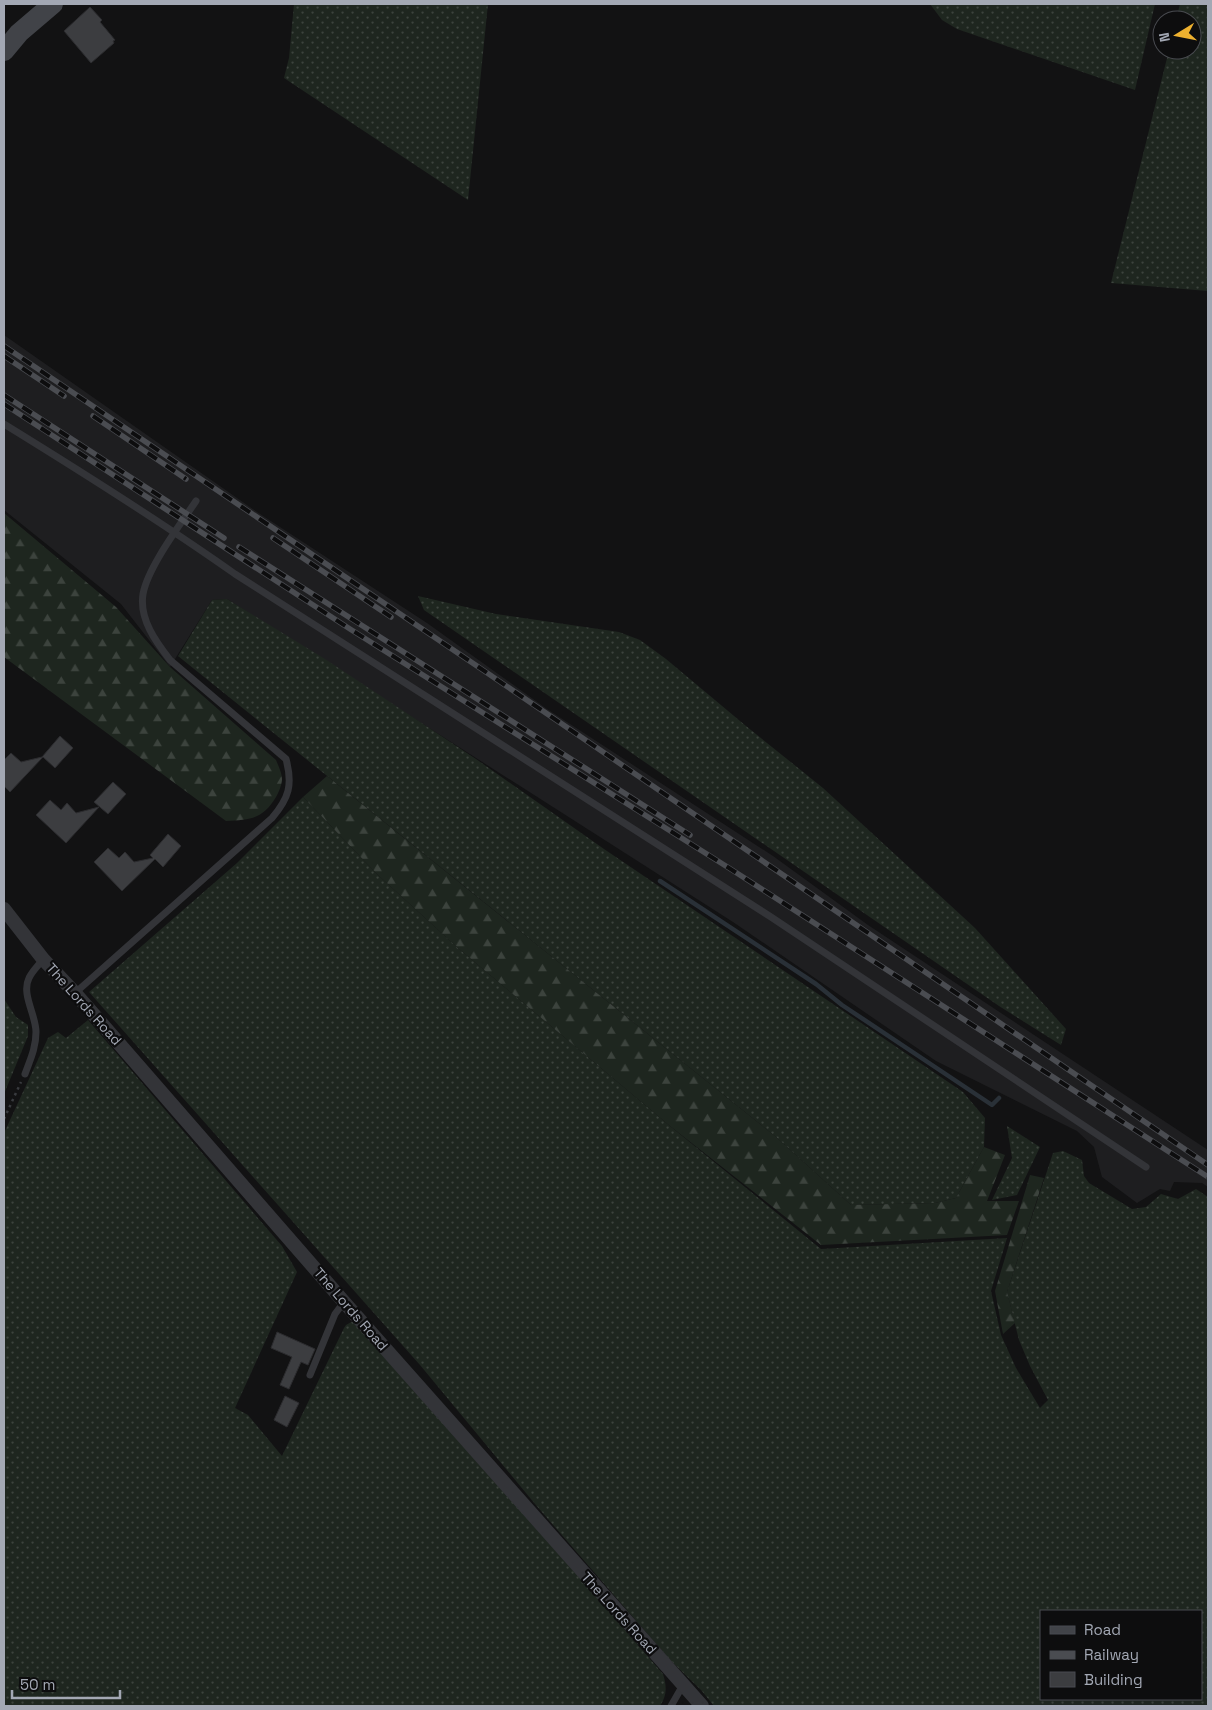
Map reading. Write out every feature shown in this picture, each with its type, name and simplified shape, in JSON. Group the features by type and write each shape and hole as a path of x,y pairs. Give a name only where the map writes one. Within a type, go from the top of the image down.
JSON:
{"main road":[{"path":"4,50 53,4"}],"street":[{"name":"The Lords Road","path":"4,909 43,959 684,1685 696,1704"}],"lane":[{"path":"4,424 176,532 235,574 770,917 1146,1167"},
{"path":"75,993 272,818 284,804 289,788 290,774 286,759 170,660 156,643 148,626 143,609 143,595 148,580 162,551 196,501"},
{"path":"25,1074 36,1048 34,1015 27,996 26,987 29,978 43,959"},
{"path":"310,1375 335,1314 344,1302"},
{"path":"671,1706 684,1685"}],"path":[{"path":"4,1118 25,1074"}],"shaded area":[{"path":"4,335 257,512 427,623 547,709 773,856 868,925 1208,1150 1208,1187 1202,1183 1174,1182 1170,1191 1160,1189 1137,1203 1102,1177 1094,1147 1077,1131 936,1061 733,922 227,599 212,600 170,667 121,604 4,510"}],"green space":[{"path":"294,4 488,4 468,200 284,78 289,58"},
{"path":"930,4 1155,4 1152,10 1135,90 957,29 942,20"},
{"path":"1180,4 1208,4 1208,291 1111,283 1167,60 1202,60 1202,10 1178,10"},
{"path":"4,513 116,607 170,667 276,760 282,779 276,797 266,810 249,819 226,821 4,657"},
{"path":"418,596 496,614 619,632 640,640 666,659 823,788 975,928 1066,1029 1061,1045 999,1006 424,610"},
{"path":"227,599 325,659 476,759 604,849 963,1092 985,1118 984,1147 956,1198 935,1203 851,1205 776,1137 178,656 212,600"},
{"path":"327,776 776,1137 851,1205 935,1203 956,1198 984,1147 1005,1155 987,1201 1019,1201 1007,1235 821,1245 670,1126 458,948 378,875 303,797"},
{"path":"303,797 378,875 458,948 670,1126 821,1249 1007,1238 991,1291 1001,1335 1016,1368 1040,1408 1048,1400 1019,1340 1007,1292 1053,1153 1063,1151 1082,1160 1084,1176 1089,1183 1132,1209 1146,1207 1161,1194 1178,1199 1196,1189 1208,1197 1208,1706 714,1706 701,1690 671,1661 535,1504 420,1365 89,992 237,863"},
{"path":"4,999 16,1017 28,1025 28,1036 4,1094"},
{"path":"88,1020 282,1246 297,1272 235,1408 248,1415 282,1456 344,1328 353,1321 469,1449 663,1674 666,1691 660,1706 4,1706 4,1133 48,1038 58,1032 66,1038"},
{"path":"1007,1126 1040,1147 1017,1195 992,1200 1012,1158"},
{"path":"1030,1175 1044,1178 1007,1292 1015,1323 1003,1334 995,1291"}],"building":[{"path":"90,7 102,20 100,22 115,40 91,63 64,31"},
{"path":"60,736 73,748 55,768 43,757 10,792 4,786 4,760 11,753 21,762 42,757"},
{"path":"113,782 126,794 108,814 94,802"},
{"path":"50,800 61,810 67,803 76,813 99,807 66,843 36,815"},
{"path":"168,834 181,846 163,867 155,859 122,891 94,862 108,848 119,858 125,852 134,862 153,858 150,855"},
{"path":"277,1332 315,1349 308,1365 301,1362 289,1389 280,1385 292,1357 271,1348"},
{"path":"285,1396 299,1403 287,1427 274,1420"}],"waterway":[{"path":"660,881 816,984 842,1005 992,1105 999,1098"}],"railway":[{"path":"4,346 1208,1165"},
{"path":"4,356 64,396"},
{"path":"4,395 224,538"},
{"path":"4,404 350,629 729,868 1208,1177"},
{"path":"93,416 186,479"},
{"path":"273,538 391,617"},
{"path":"239,547 690,835"}]}
